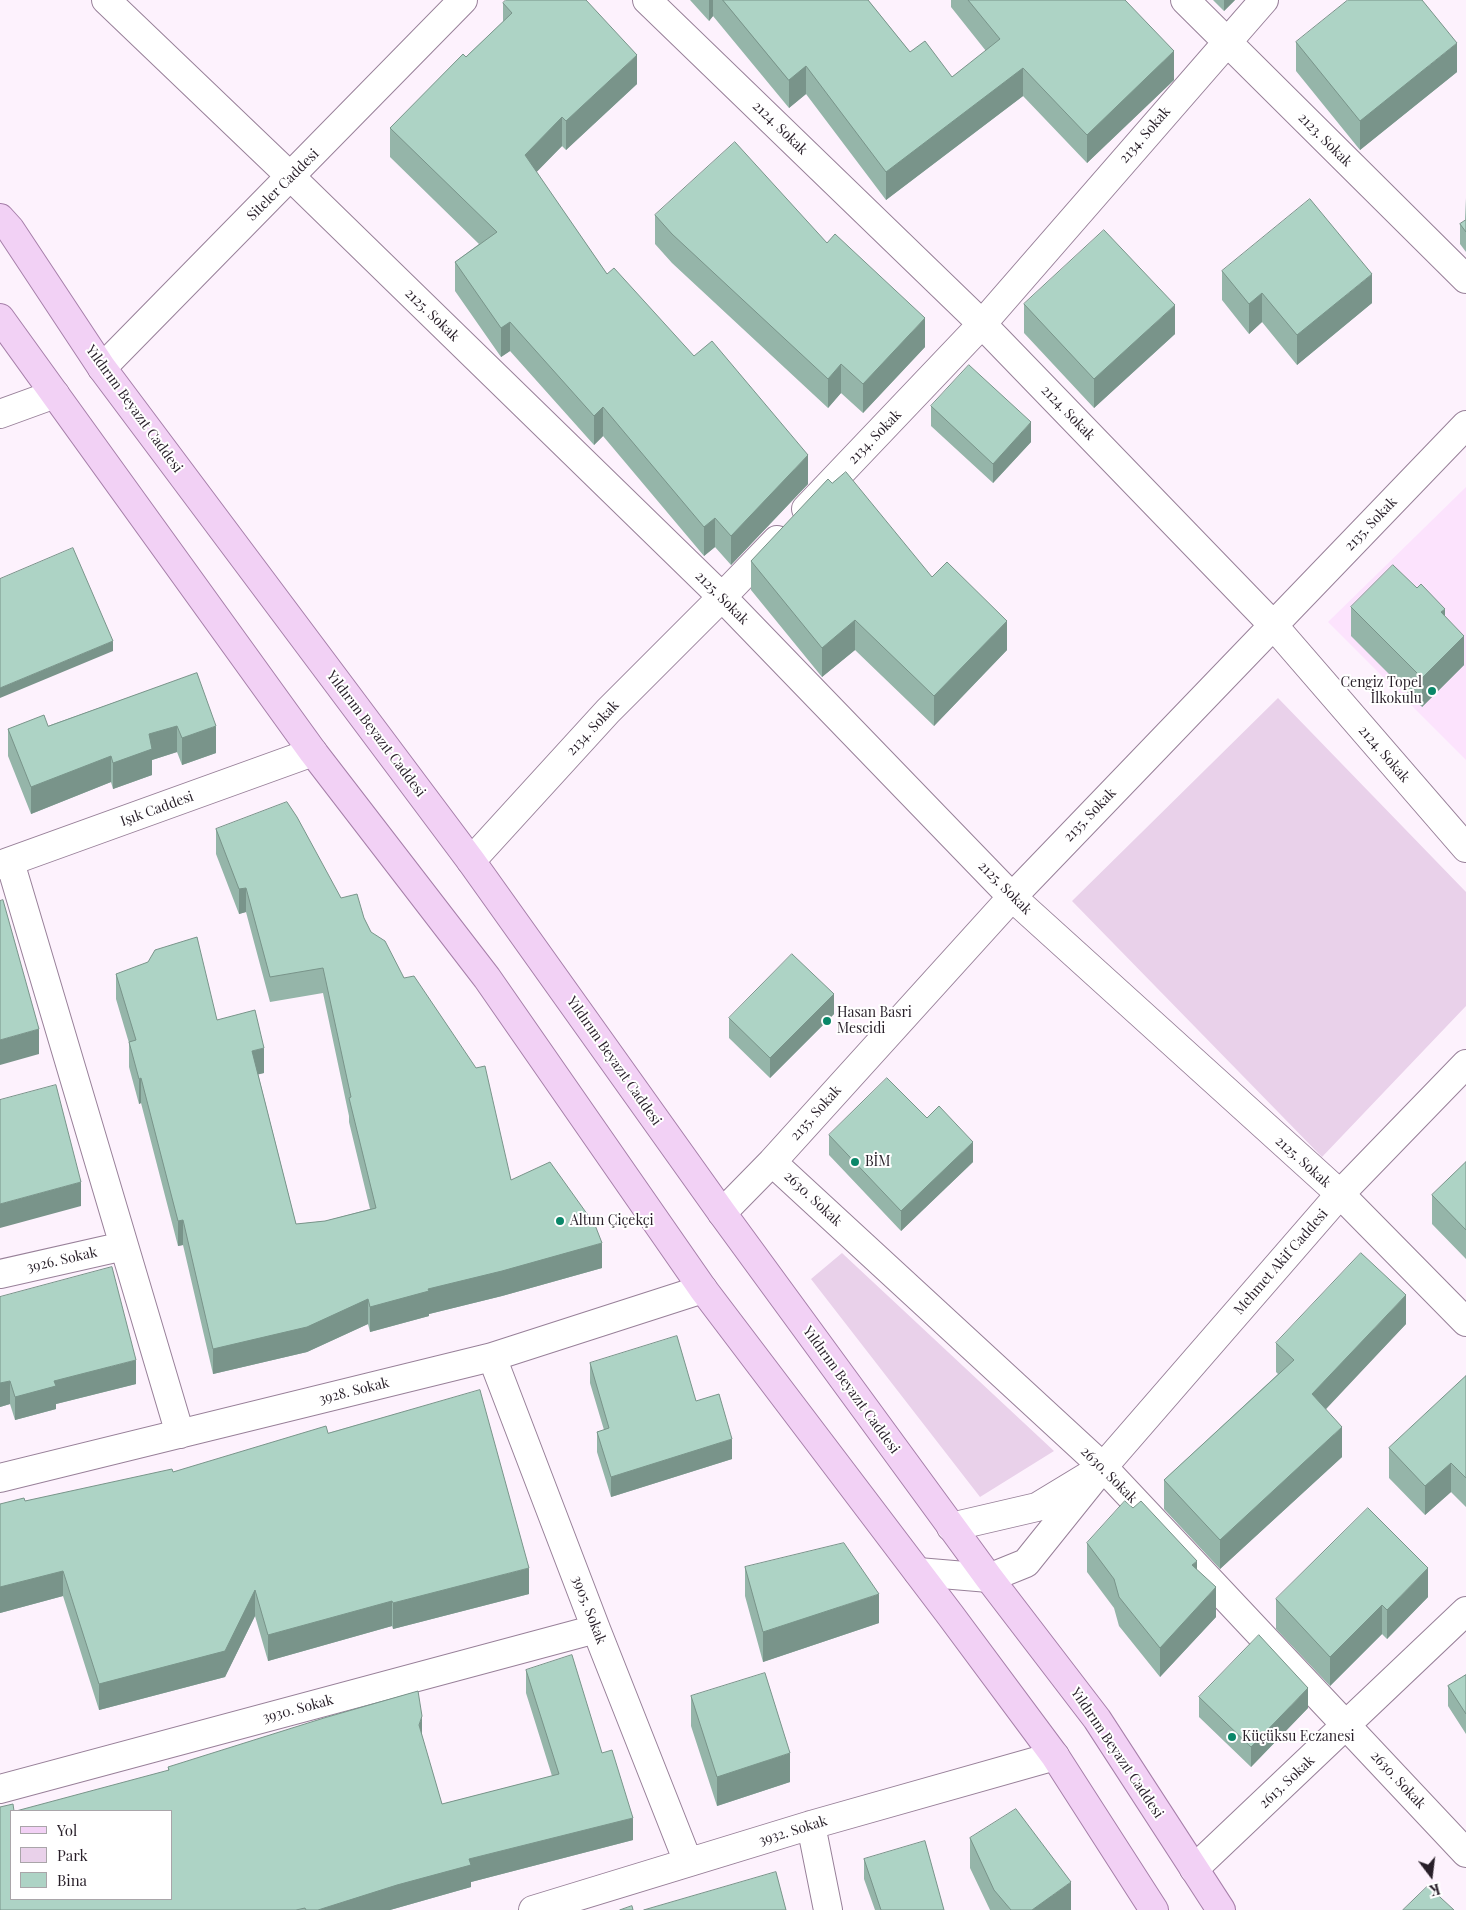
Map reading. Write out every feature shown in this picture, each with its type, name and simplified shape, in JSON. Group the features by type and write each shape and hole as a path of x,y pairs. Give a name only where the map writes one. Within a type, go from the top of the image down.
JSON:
{"main road":[{"name":"Yıldırım Beyazıt Caddesi","path":"0,218 10,229 102,368 471,861 722,1213 951,1527 1097,1719 1221,1910"},
{"path":"0,318 313,752 487,978 703,1289 1055,1756 1154,1910"}],"street":[{"name":"2125. Sokak","path":"106,0 291,176 722,597 1012,897 1340,1194 1466,1322"},
{"name":"Siteler Caddesi","path":"102,368 463,0"},
{"name":"2124. Sokak","path":"647,0 982,324 1273,625 1466,848"},
{"name":"2123. Sokak","path":"1185,0 1466,279"},
{"name":"2134. Sokak","path":"471,861 608,711 722,597 982,324 1264,0"},
{"path":"0,414 55,394"},
{"name":"2135. Sokak","path":"722,1213 772,1162 1012,897 1466,425"},
{"name":"Işık Caddesi","path":"5,863 313,752"},
{"path":"5,863 124,1246 180,1434"},
{"name":"Mehmet Akif Caddesi","path":"989,1578 1026,1563 1103,1467 1340,1194 1466,1064"},
{"name":"2630. Sokak","path":"772,1162 1103,1467 1466,1853"},
{"name":"3926. Sokak","path":"0,1274 124,1246"},
{"name":"3928. Sokak","path":"0,1478 492,1357 703,1289"},
{"name":"3905. Sokak","path":"492,1357 688,1862"},
{"path":"951,1527 1038,1507 1103,1467"},
{"path":"918,1572 989,1578"},
{"name":"2613. Sokak","path":"1194,1869 1466,1611"},
{"name":"3930. Sokak","path":"0,1788 596,1629"},
{"name":"3932. Sokak","path":"533,1910 810,1825 1055,1756"},
{"path":"810,1825 828,1910"}],"shaded area":[{"name":"Cengiz Topel İlkokulu","path":"1466,487 1466,760 1328,622"}],"green space":[{"path":"1278,698 1466,892 1466,1006 1322,1157 1072,901"},
{"path":"842,1253 1054,1451 980,1497 811,1279"}],"building":[{"path":"506,0 586,0 637,55 566,121 562,117 525,155 607,274 614,268 694,356 712,341 808,455 731,536 715,518 704,527 603,407 594,416 510,322 501,328 455,262 497,232 390,128 463,54 466,57 512,13 503,3"},
{"path":"723,0 868,0 910,52 925,41 952,77 1000,39 968,0 1125,0 1174,51 1087,135 1023,68 886,172 806,66 789,80"},
{"path":"1348,0 1422,0 1457,43 1360,121 1296,42"},
{"path":"735,142 827,243 835,234 925,318 863,384 841,364 828,379 672,234 655,215"},
{"path":"1310,199 1372,274 1297,335 1262,293 1249,304 1222,271"},
{"path":"1466,220 1466,232 1460,224"},
{"path":"1104,230 1175,305 1094,379 1024,304"},
{"path":"969,365 1031,422 993,464 931,406"},
{"path":"846,472 932,577 947,562 1007,621 934,696 855,620 822,648 751,561 828,479 832,483"},
{"path":"73,548 113,641 0,688 0,579"},
{"path":"1393,565 1417,588 1421,584 1445,609 1441,612 1464,636 1422,678 1351,607"},
{"path":"197,673 216,726 182,738 177,726 149,734 152,749 113,763 111,756 31,787 8,729 44,715 48,726"},
{"path":"287,802 341,898 357,894 364,918 371,932 385,941 404,978 414,976 476,1068 485,1066 511,1180 550,1162 595,1225 602,1243 502,1271 428,1289 429,1291 370,1307 368,1299 307,1327 213,1349 183,1220 178,1221 141,1078 139,1079 129,1042 136,1040 116,974 148,962 155,950 197,937 217,1020 255,1010 264,1048 252,1051 296,1224 325,1221 376,1208 349,1098 351,1097 323,968 270,977 246,888 239,889 216,829"},
{"path":"3,900 39,1029 0,1040 0,901"},
{"path":"792,954 834,994 770,1058 729,1018"},
{"path":"887,1078 927,1118 939,1106 973,1142 901,1211 829,1135"},
{"path":"56,1085 81,1182 0,1204 0,1100"},
{"path":"1466,1162 1466,1230 1432,1195"},
{"path":"1361,1253 1406,1295 1312,1394 1342,1427 1220,1540 1164,1480 1294,1360 1276,1343"},
{"path":"112,1267 136,1360 54,1381 56,1386 15,1397 10,1381 0,1383 0,1297"},
{"path":"677,1336 696,1401 719,1394 732,1439 611,1477 597,1432 609,1428 590,1363"},
{"path":"1466,1376 1466,1478 1451,1463 1425,1486 1389,1448"},
{"path":"480,1390 529,1568 393,1603 392,1601 268,1635 255,1590 225,1651 99,1684 63,1571 0,1587 0,1504 24,1498 25,1501 172,1469 173,1472 326,1426 328,1433"},
{"path":"1125,1501 1133,1508 1141,1501 1197,1561 1192,1565 1216,1587 1160,1648 1119,1597 1114,1579 1087,1543"},
{"path":"1368,1508 1428,1568 1387,1610 1382,1605 1330,1657 1276,1599"},
{"path":"844,1543 879,1594 763,1632 745,1567"},
{"path":"1259,1635 1308,1688 1251,1747 1199,1697"},
{"path":"572,1655 602,1753 612,1750 633,1818 469,1859 471,1865 397,1885 318,1910 306,1910 305,1908 296,1910 0,1910 0,1807 13,1804 14,1810 10,1810 10,1900 172,1900 172,1810 20,1810 169,1770 168,1767 324,1718 418,1691 422,1716 419,1725 442,1804 559,1774 526,1670"},
{"path":"765,1673 790,1753 717,1777 691,1696"},
{"path":"1466,1675 1466,1714 1448,1686"},
{"path":"1016,1809 1071,1882 1032,1910 1011,1910 994,1890 970,1838"},
{"path":"925,1841 944,1910 881,1910 864,1859"},
{"path":"776,1872 786,1910 644,1910"},
{"path":"1428,1886 1454,1910 1403,1910"},
{"path":"632,1906 633,1910 620,1910"}],"place":[{"name":"Cengiz Topel İlkokulu","path":"1432,691"},
{"name":"Hasan Basri Mescidi","path":"827,1021"},
{"name":"BİM","path":"855,1162"},
{"name":"Altun Çiçekçi","path":"560,1221"},
{"name":"Küçüksu Eczanesi","path":"1232,1737"}]}
